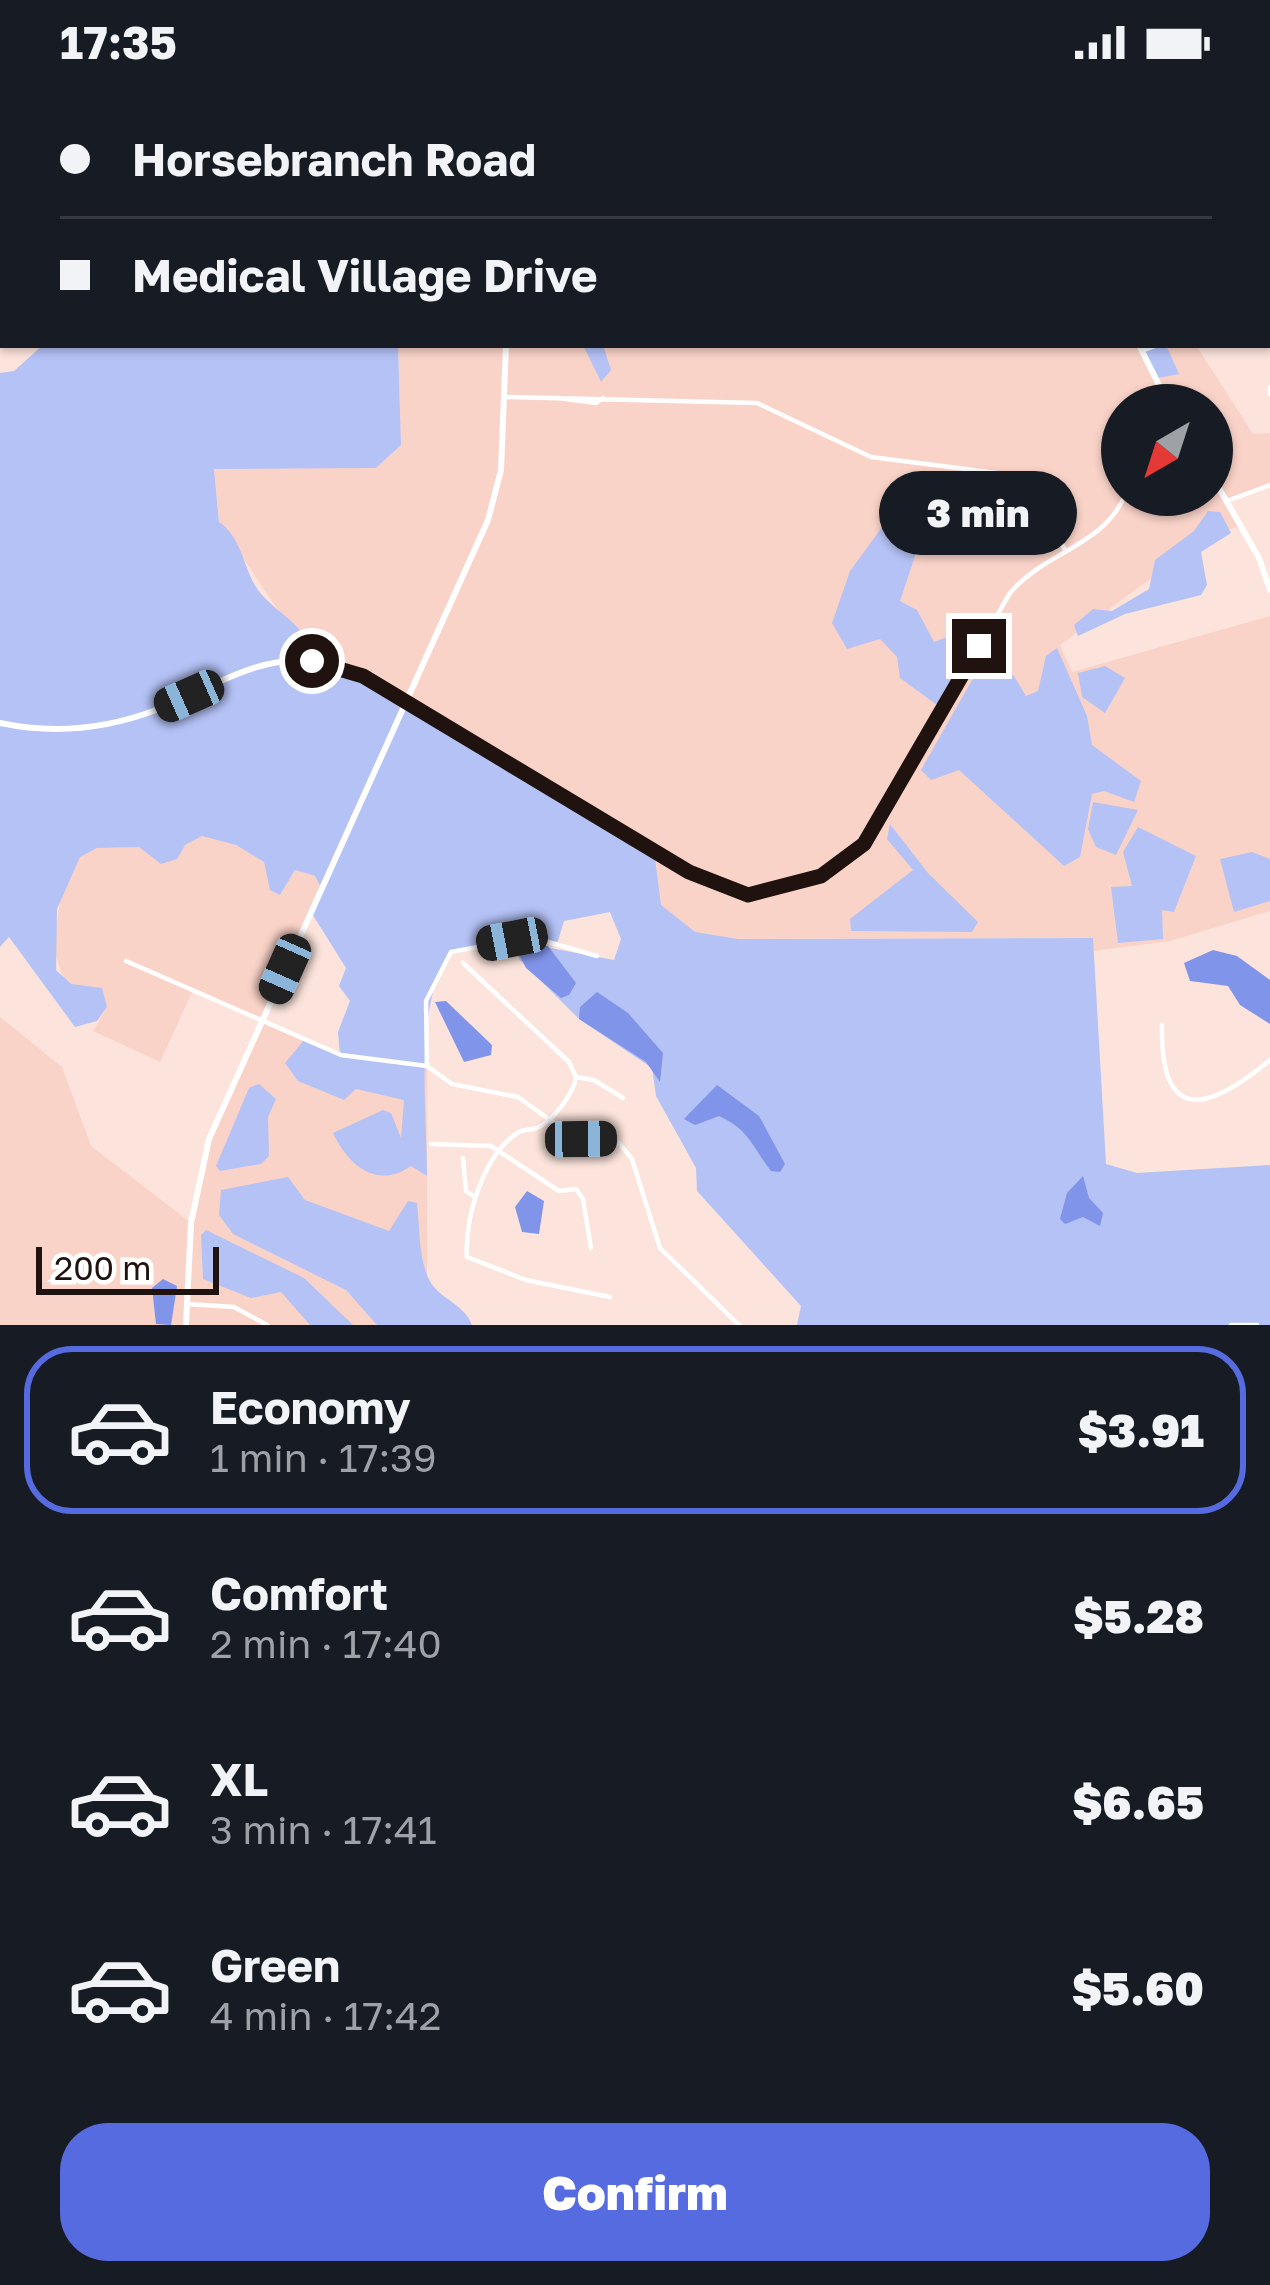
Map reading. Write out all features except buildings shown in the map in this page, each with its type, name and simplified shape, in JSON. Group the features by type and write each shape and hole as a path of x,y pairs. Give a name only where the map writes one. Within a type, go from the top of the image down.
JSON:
{"street":[{"path":"186,1325 191,1223 202,1163 494,503 506,348"},
{"path":"1140,348 1157,384"},
{"path":"504,397 745,401 871,457 1005,474 1042,506 1065,550"},
{"path":"1233,500 1270,485"},
{"path":"1233,512 1270,587"},
{"path":"0,723 50,728 111,724 249,669 296,660 344,668 710,884 748,895 787,889 835,868 864,844 1000,608 1031,571 1100,531 1110,516"},
{"path":"427,1066 425,1006 448,955 531,938 598,956"},
{"path":"126,961 363,1062 427,1066 452,1084 506,1092 575,1138 613,1140 628,1151 660,1248 739,1325"},
{"path":"463,963 568,1062 577,1077 571,1095 540,1126 518,1133 475,1197 466,1216 470,1261 589,1297 610,1297"},
{"path":"1162,1025 1163,1070 1174,1088 1188,1097 1226,1096 1270,1060"},
{"path":"577,1077 586,1077 623,1098"},
{"path":"431,1144 484,1144 559,1191 580,1192 591,1248"},
{"path":"463,1158 466,1191 475,1197"},
{"path":"187,1304 234,1307 267,1325"},
{"path":"1231,1325 1257,1325"}],"shaded area":[{"path":"40,348 398,348 401,445 376,468 214,469 219,522 234,538 262,595 306,639 312,661 363,676 654,851 661,905 695,932 738,939 1093,938 1106,1164 1137,1173 1270,1165 1270,1325 797,1325 801,1306 697,1191 696,1168 656,1096 652,1068 579,1019 519,959 518,952 529,944 614,960 621,939 610,912 564,921 557,944 525,937 448,955 437,978 426,1032 427,1176 411,1166 399,1173 375,1175 355,1164 333,1133 383,1110 391,1113 401,1138 404,1100 356,1089 344,1100 298,1081 285,1063 305,1039 340,1055 338,1032 350,1001 339,986 346,968 311,912 321,888 315,876 295,870 280,895 270,890 264,862 236,845 202,836 185,845 177,859 161,864 139,847 97,848 80,857 57,909 56,970 71,984 102,988 107,1007 97,1021 75,1027 9,937 0,947 0,373 14,371"},
{"path":"398,348 1143,348 1178,374 1167,348 1198,348 1221,384 1101,384 1101,516 1233,516 1233,510 1242,525 1206,538 1060,645 1072,672 1270,616 1270,911 1170,941 1094,951 1092,938 690,939 312,661 219,522 214,468 376,468 401,445"},
{"path":"584,348 604,348 611,370 601,382"},
{"path":"1167,348 1179,374 1153,379 1141,351"},
{"path":"1233,403 1253,434 1270,433 1270,485 1233,499"},
{"path":"918,478 970,479 986,485 988,494 975,508 935,496 900,601 917,610 934,642 955,634 972,644 937,705 900,678 897,657 880,639 847,649 832,623 850,571"},
{"path":"1204,516 1222,516 1231,533 1201,552 1207,585 1201,595 1125,614 1078,636 1074,625 1093,609 1112,611 1149,589 1155,560 1194,531"},
{"path":"1057,648 1087,716 1092,745 1141,781 1134,802 1104,791 1092,794 1080,857 1064,866 959,770 931,780 921,770 984,659 1014,676 1026,696 1038,691 1046,656"},
{"path":"1105,666 1125,678 1105,713 1082,697 1078,673"},
{"path":"1093,802 1138,810 1116,855 1096,847 1088,829"},
{"path":"890,824 928,873 978,922 972,932 851,931 850,919 913,870 887,839"},
{"path":"1138,827 1196,856 1174,912 1162,910 1163,939 1118,943 1111,887 1132,886 1123,852"},
{"path":"202,835 236,845 264,862 281,894 295,870 315,876 321,888 262,1019 341,1055 427,1066 427,1325 0,1325 0,1017 62,1067 91,1146 190,1222 209,1139 261,1020 194,988 160,1062 93,1031 107,1007 63,979 53,945 63,885 80,857 97,848 185,845"},
{"path":"1252,852 1270,859 1270,901 1234,912 1220,859"},
{"path":"259,1084 276,1099 268,1117 269,1156 261,1164 220,1171 216,1166 249,1088"},
{"path":"288,1177 305,1200 389,1231 408,1201 417,1203 422,1255 431,1283 472,1325 377,1325 346,1290 233,1234 219,1215 221,1190"},
{"path":"206,1230 304,1278 353,1325 310,1325 281,1292 251,1298 203,1279 201,1235"}],"water":[{"path":"529,944 548,946 576,983 569,995 561,998 526,968 518,952"},
{"path":"1213,950 1237,956 1270,980 1270,1024 1240,1005 1228,986 1190,981 1184,963"},
{"path":"597,992 628,1013 663,1053 660,1082 646,1062 579,1019 580,1007"},
{"path":"446,1001 492,1045 491,1055 464,1062 435,1002"},
{"path":"717,1085 759,1116 785,1164 780,1172 771,1171 744,1133 729,1121 719,1116 695,1125 684,1119"},
{"path":"1083,1176 1089,1198 1103,1213 1100,1226 1083,1217 1065,1224 1060,1219 1067,1193"},
{"path":"527,1191 544,1201 539,1234 522,1232 515,1207"},
{"path":"163,1279 177,1286 171,1325 156,1324 152,1288"}],"route":[{"path":"312,661 363,676 710,884 748,895 787,889 821,876 864,844 979,646"}]}
